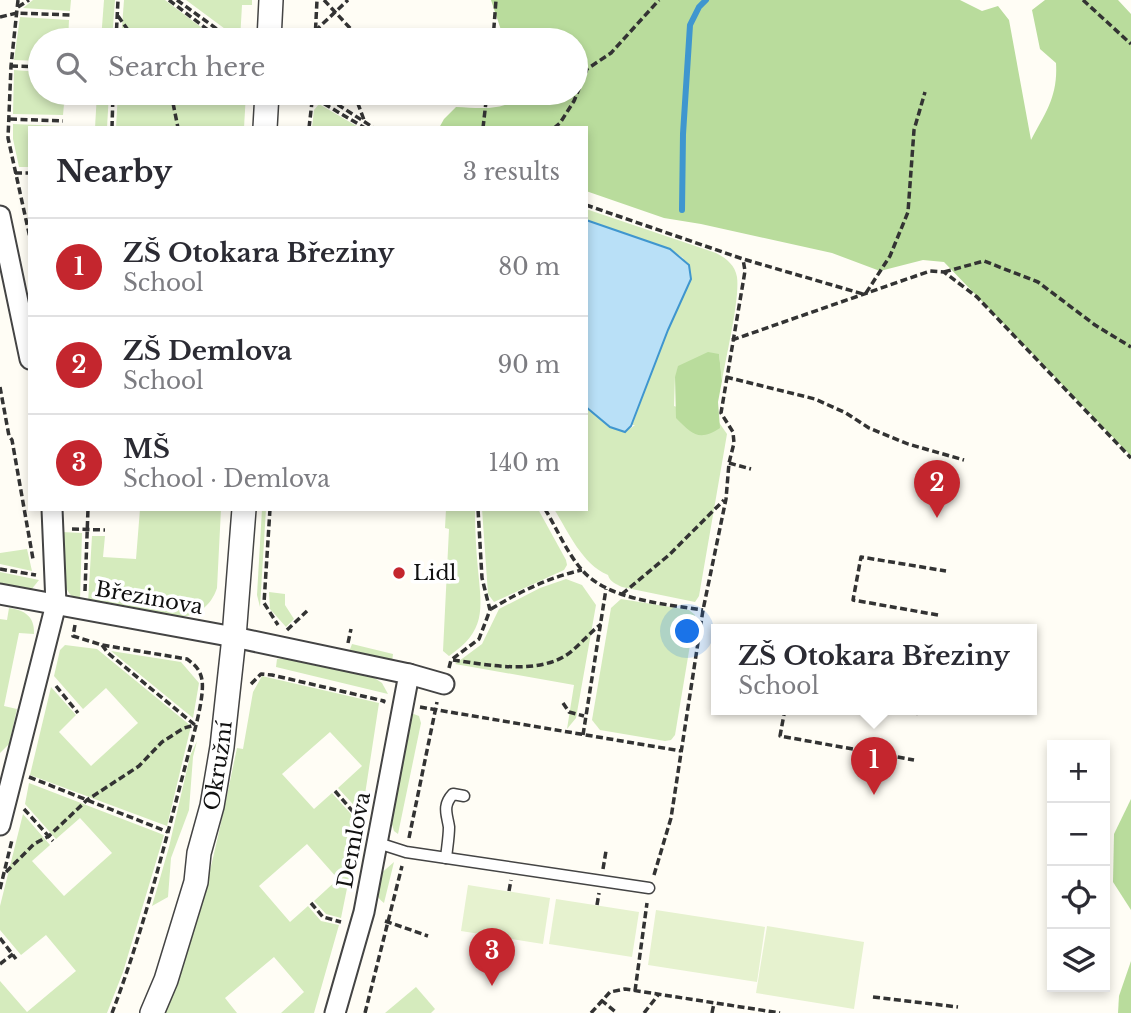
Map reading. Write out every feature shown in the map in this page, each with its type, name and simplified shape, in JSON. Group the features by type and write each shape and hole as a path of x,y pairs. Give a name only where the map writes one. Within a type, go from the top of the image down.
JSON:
{"street":[{"path":"270,28 271,4"},
{"path":"265,126 266,105"},
{"path":"0,216 28,349"},
{"name":"Okružní","path":"152,1013 166,980 196,882 199,853 212,806 222,747 234,637 244,511"},
{"path":"0,825 7,769 56,604 52,519"},
{"name":"Březinova","path":"0,594 234,637"},
{"path":"234,637 409,674 444,684"},
{"name":"Demlova","path":"335,1013 364,912 409,674"}],"lane":[{"path":"446,858 449,828 444,811 453,794 464,796"},
{"path":"378,843 406,852 649,888"}],"path":[{"path":"18,0 11,66 8,138 28,226"},
{"path":"0,17 17,10 29,0"},
{"path":"116,28 118,0"},
{"path":"169,0 205,28"},
{"path":"177,0 216,28"},
{"path":"315,28 317,0"},
{"path":"324,0 349,28"},
{"path":"318,28 348,0"},
{"path":"493,28 496,0"},
{"path":"588,68 611,53 659,0"},
{"path":"1083,0 1131,44"},
{"path":"17,10 70,15"},
{"path":"117,15 126,28"},
{"path":"11,66 28,67"},
{"path":"865,295 890,256 908,212 914,130 925,92"},
{"path":"112,126 113,105"},
{"path":"173,105 178,126"},
{"path":"309,126 311,105"},
{"path":"328,105 362,126"},
{"path":"339,105 371,126"},
{"path":"359,105 365,122"},
{"path":"483,126 486,105"},
{"path":"557,126 572,105"},
{"path":"10,119 62,121"},
{"path":"15,173 28,173"},
{"path":"588,206 743,259 865,295"},
{"path":"635,991 649,888 671,818 703,610 726,499 729,463 734,443 733,432 721,413 745,271 743,259"},
{"path":"732,340 930,271 944,272 984,261 1038,282 1095,325 1131,347"},
{"path":"944,272 977,298 1131,458"},
{"path":"726,377 815,399 846,413 869,428 908,444 964,460"},
{"path":"0,387 36,575 0,569"},
{"path":"729,463 751,469"},
{"path":"622,594 669,555 726,499"},
{"path":"86,584 88,511"},
{"path":"270,511 264,603 278,625"},
{"path":"478,511 482,578 490,610 479,639 451,660 516,668 542,663 573,650 601,624"},
{"path":"546,511 582,570 606,589 703,610"},
{"path":"52,519 89,530 105,530"},
{"path":"938,615 853,600 861,557 946,571"},
{"path":"490,610 515,595 562,575 582,570"},
{"path":"583,735 606,589"},
{"path":"82,610 73,636 102,645 187,659 198,668 202,682 195,725 168,832 133,956 112,1013"},
{"path":"292,624 307,611"},
{"path":"102,645 108,653 195,725"},
{"path":"249,691 261,674 272,674 384,701 382,714"},
{"path":"50,679 78,713"},
{"path":"563,703 569,712 584,716"},
{"path":"365,1013 406,852 434,710 681,751"},
{"path":"784,715 780,736 914,760"},
{"path":"0,889 4,874 34,844 49,836 88,800 139,766 173,733 195,725"},
{"path":"7,769 168,832"},
{"path":"335,791 363,823 365,809"},
{"path":"20,805 53,841"},
{"path":"312,903 323,917 345,923"},
{"path":"388,922 428,936"},
{"path":"0,938 16,959"},
{"path":"0,964 13,954"},
{"path":"590,1013 610,992 625,989 780,1013"},
{"path":"644,1013 659,994"},
{"path":"873,997 958,1007"},
{"path":"601,1000 617,1013"},
{"path":"712,1013 714,1003"}],"green space":[{"path":"33,0 71,0 70,11 23,8"},
{"path":"104,0 115,0 113,28 102,28"},
{"path":"124,0 165,0 202,28 122,28"},
{"path":"186,0 252,0 252,5 242,5 241,28 224,28"},
{"path":"491,0 960,0 982,11 998,6 1009,20 1031,140 1050,103 1056,75 1056,63 1040,49 1032,10 1045,0 1118,0 1131,14 1131,456 944,262 923,260 880,271 832,253 664,218 588,192 588,126 440,126 456,107 588,105 588,28 500,28"},
{"path":"20,17 69,20 69,28 28,28 28,61 14,60"},
{"path":"14,70 28,71 28,105 64,105 63,115 13,114"},
{"path":"96,105 108,105 107,126 95,126"},
{"path":"117,105 245,105 244,126 116,126"},
{"path":"321,105 357,126 312,126 314,110"},
{"path":"13,124 62,126 28,126 28,167 19,167"},
{"path":"588,210 716,253 730,262 736,273 736,299 722,381 719,354 675,377 674,406 718,421 727,434 699,596 695,602 622,587 614,582 583,556 555,511 588,511 588,409 610,427 625,432 635,425 632,425 668,330 691,279 683,258 670,249 588,221"},
{"path":"708,352 719,354 722,381 718,402 720,428 701,435 691,432 676,418 675,377 678,366"},
{"path":"140,511 221,511 217,588 207,605 197,613 177,617 88,603 92,536 105,536 103,557 136,559"},
{"path":"262,511 266,511 260,607 257,595"},
{"path":"446,511 475,511 479,619 470,638 449,656 443,651 449,529 445,528"},
{"path":"482,511 539,511 566,560 564,570 494,602 488,594"},
{"path":"62,532 82,533 80,601 72,597 64,581"},
{"path":"27,549 32,571 0,564 0,553"},
{"path":"0,572 39,580 31,590 0,588"},
{"path":"566,579 582,585 596,605 576,718 567,729 574,685 455,664 482,644 499,609 540,588"},
{"path":"269,592 285,594 285,605 294,619 286,627 270,609"},
{"path":"621,599 689,610 695,615 675,735 671,740 600,730 592,720 611,608"},
{"path":"9,608 28,615 33,623 34,634 19,633 4,706 17,709 9,744 0,753 0,619 7,620"},
{"path":"352,644 393,654 392,662 349,652"},
{"path":"65,645 97,649 191,726 167,826 30,775 51,687 76,715 59,732 91,766 138,723 106,688 83,709 54,676 60,650"},
{"path":"111,651 181,662 199,683 193,718"},
{"path":"291,658 373,677 382,683 388,694 276,667 277,659"},
{"path":"262,676 379,703 362,814 338,788 362,766 330,732 282,774 314,809 332,793 360,824 341,918 326,914 314,901 338,879 307,844 259,886 290,922 308,906 321,921 339,925 314,1013 281,1013 304,992 274,957 225,998 237,1013 165,1013 198,916 237,748 243,749 253,692"},
{"path":"411,713 419,716 421,723 398,834 394,831 390,818"},
{"path":"197,741 193,757 189,810 171,858 168,897 152,906 190,756"},
{"path":"29,783 164,835 123,972 107,1013 0,1013 0,981 27,1012 76,971 46,935 21,955 0,930 0,906 23,814 50,845 32,861 64,896 112,853 80,818 56,839 25,804"},
{"path":"1131,799 1131,910 1113,882 1114,834"},
{"path":"394,862 384,903 377,894 378,876"},
{"path":"468,885 550,898 543,944 461,931"},
{"path":"556,899 639,912 632,957 549,944"},
{"path":"656,910 765,927 757,982 648,965"},
{"path":"767,926 864,942 854,1009 756,993"},
{"path":"1131,961 1131,1013 1118,1013 1119,996"},
{"path":"416,987 435,1009 431,1013 385,1013"}],"water":[{"path":"588,221 670,249 689,265 691,279 631,426 625,432 610,427 588,409"}],"waterway":[{"path":"682,210 683,134 690,25 699,7 706,0"}],"place":[{"name":"ZŠ Demlova","path":"937,518"},
{"name":"Lidl","path":"399,573"},
{"name":"ZŠ Otokara Březiny","path":"874,795"},
{"name":"MŠ","path":"492,986"}]}
